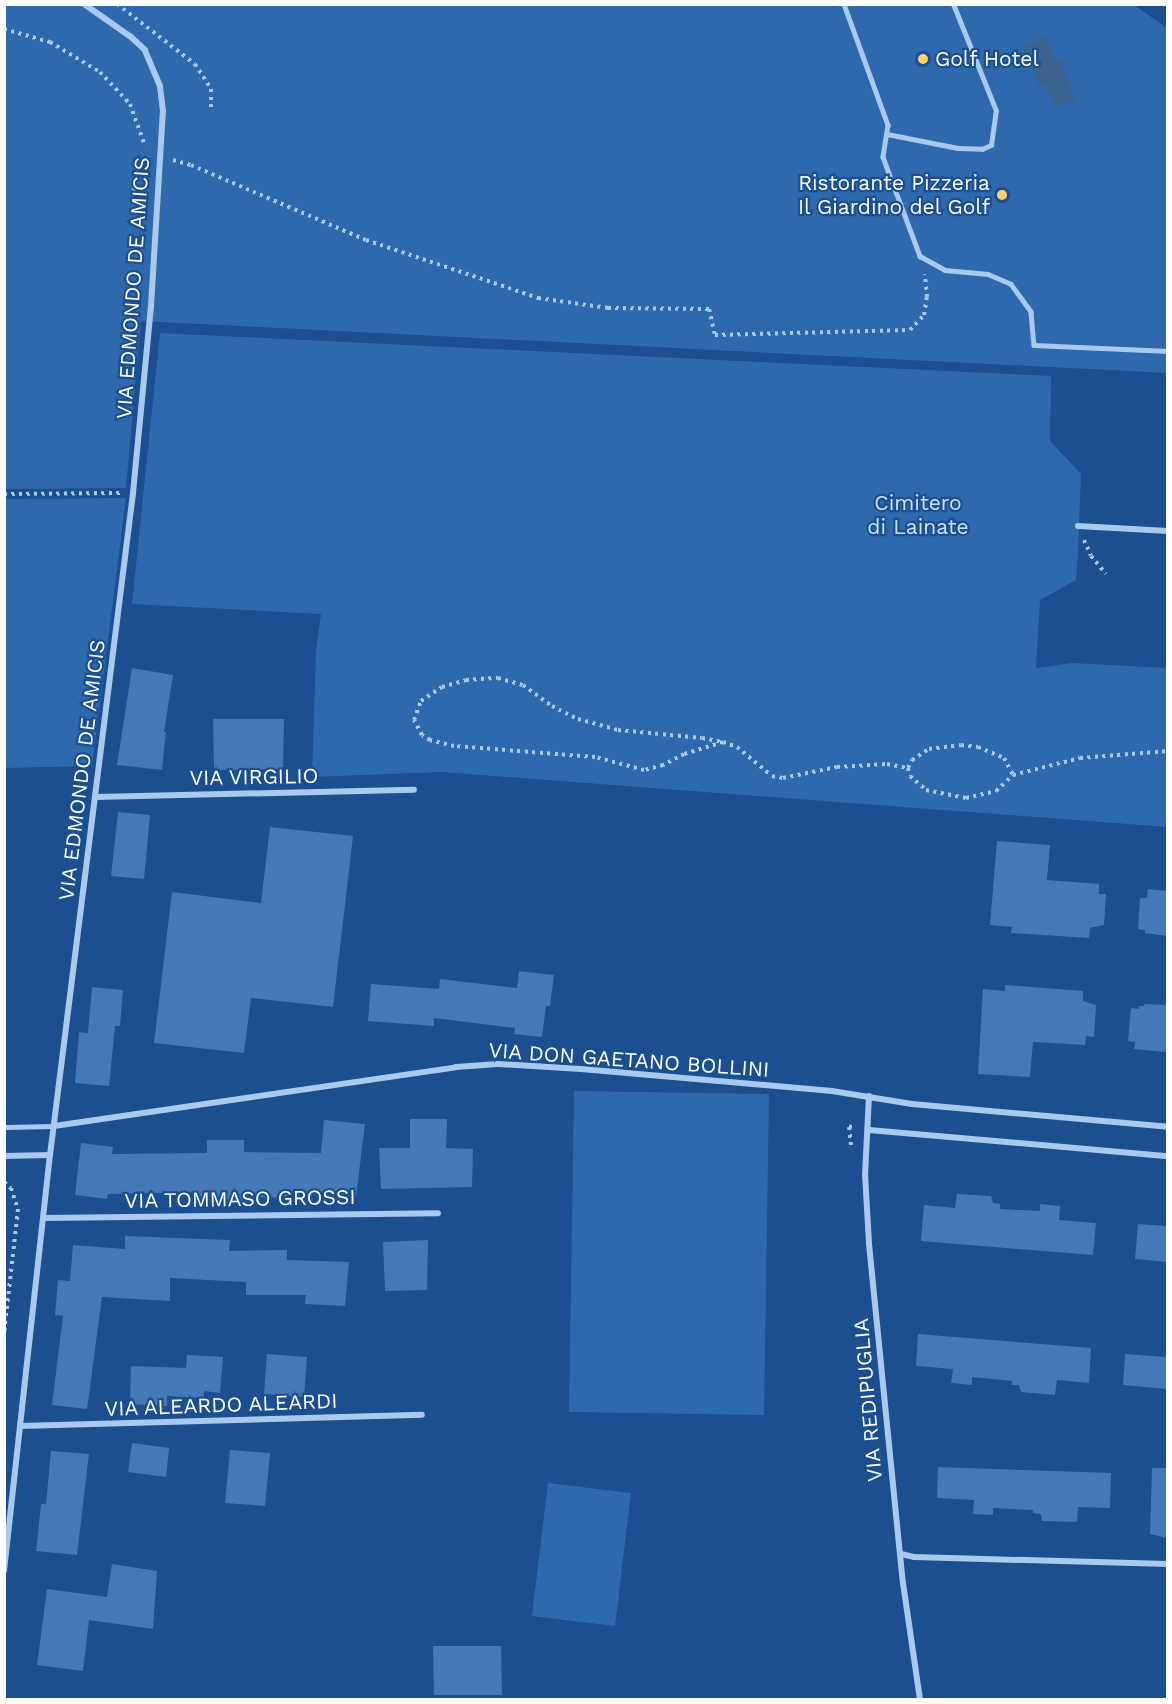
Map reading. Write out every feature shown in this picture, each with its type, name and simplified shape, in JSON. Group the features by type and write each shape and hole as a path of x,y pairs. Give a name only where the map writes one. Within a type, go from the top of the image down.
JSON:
{"street":[{"name":"VIA EDMONDO DE AMICIS","path":"4,1571 50,1155 133,493 151,306 163,111 160,86 145,50 132,37 84,4"},
{"path":"1078,526 1167,531"},
{"name":"VIA VIRGILIO","path":"95,797 414,790"},
{"name":"VIA DON GAETANO BOLLINI","path":"54,1126 456,1067 498,1064 581,1069 869,1096 912,1104 1167,1127"},
{"name":"VIA REDIPUGLIA","path":"869,1096 866,1174 869,1244 901,1554 920,1700"},
{"path":"869,1130 1167,1156"},
{"path":"4,1156 50,1155"},
{"name":"VIA TOMMASO GROSSI","path":"43,1218 438,1213"},
{"name":"VIA ALEARDO ALEARDI","path":"20,1426 422,1415"},
{"path":"901,1554 914,1557 1167,1564"}],"lane":[{"path":"844,4 888,125 883,157 920,256 945,270 988,274 1011,284 1032,312 1034,345 1167,351"},
{"path":"887,134 958,148 982,149 991,145 996,111 953,4"},
{"path":"4,1127 54,1126"}],"path":[{"path":"117,4 195,64 211,89 211,110"},
{"path":"4,29 50,42 100,72 130,104 147,154 137,174 132,198"},
{"path":"147,154 190,165 366,240 538,298 608,309 709,309 715,335 910,330 924,315 927,297 920,256"},
{"path":"4,494 133,493"},
{"path":"1078,526 1091,556 1106,574"},
{"path":"723,742 644,770 595,757 454,746 422,735 414,720 421,701 442,687 466,680 498,678 523,685 552,706 578,719 618,730 723,742 737,747 772,776 783,778 837,767 869,764 908,768"},
{"path":"1013,775 1004,759 978,747 961,745 928,749 912,760 908,768 910,777 926,790 966,798 996,791 1013,775 1080,758 1167,751"},
{"path":"4,1182 14,1193 18,1209 4,1334"}],"green space":[{"path":"4,5 1134,5 1167,28 1167,373 141,321 126,488 5,489"},
{"name":"Cimitero di Lainate","path":"160,333 1051,376 1050,441 1081,474 1078,555 1076,580 1040,600 1036,668 1072,663 1167,668 1167,827 441,772 312,777 316,651 321,614 132,604"},
{"path":"126,498 92,766 5,768 5,499"},
{"path":"574,1091 769,1094 764,1415 569,1412"},
{"path":"548,1483 631,1493 615,1626 532,1616"}],"shaded area":[{"path":"1046,37 1055,60 1060,59 1076,100 1055,107 1046,85 1039,87 1023,45"}],"building":[{"path":"132,668 173,675 164,732 166,732 162,770 117,765"},
{"path":"213,719 284,719 283,769 214,770"},
{"path":"118,812 150,815 144,879 111,876"},
{"path":"270,827 353,836 333,1007 251,998 244,1053 154,1043 172,892 261,903"},
{"path":"997,841 1050,845 1047,880 1099,884 1099,894 1106,894 1104,925 1090,928 1089,938 1011,933 1012,927 990,925"},
{"path":"1148,889 1167,891 1167,936 1145,933 1145,930 1138,929 1140,898 1147,898"},
{"path":"519,971 554,975 550,1006 546,1006 542,1037 514,1034 515,1028 434,1018 434,1026 368,1021 371,984 439,989 440,979 517,988"},
{"path":"1005,985 1083,991 1083,1001 1096,1005 1094,1037 1086,1036 1085,1045 1033,1042 1030,1077 978,1074 983,989 1005,991"},
{"path":"92,987 123,990 120,1026 115,1026 109,1086 75,1083 79,1032 88,1033"},
{"path":"1144,1004 1167,1005 1165,1052 1134,1049 1135,1042 1128,1041 1131,1008 1139,1009 1139,1006 1144,1006"},
{"path":"410,1119 447,1119 446,1148 473,1149 472,1187 381,1189 379,1148 410,1148"},
{"path":"324,1120 365,1124 356,1197 299,1191 298,1198 244,1197 244,1203 196,1203 196,1192 108,1194 107,1199 75,1195 81,1143 113,1147 112,1154 207,1153 207,1140 244,1140 244,1152 321,1153"},
{"path":"957,1194 991,1196 993,1203 1000,1204 1000,1209 1040,1211 1040,1204 1060,1206 1059,1220 1096,1223 1093,1255 921,1241 924,1205 955,1208"},
{"path":"1138,1224 1167,1226 1167,1262 1135,1259"},
{"path":"125,1236 230,1240 229,1251 287,1250 287,1260 349,1262 345,1306 305,1304 306,1295 246,1295 246,1282 170,1278 170,1301 102,1297 87,1409 52,1405 63,1316 55,1315 58,1280 70,1281 73,1245 125,1249"},
{"path":"428,1240 427,1290 385,1291 383,1242"},
{"path":"918,1334 1091,1348 1089,1383 1057,1380 1055,1395 1021,1392 1019,1385 1012,1385 1012,1381 972,1377 972,1385 951,1383 953,1369 916,1366"},
{"path":"267,1354 307,1357 304,1397 264,1394"},
{"path":"1125,1354 1167,1357 1167,1389 1123,1385"},
{"path":"187,1355 223,1357 220,1393 204,1391 204,1398 167,1396 167,1406 130,1404 131,1366 186,1368"},
{"path":"132,1443 169,1448 166,1477 128,1472"},
{"path":"230,1450 270,1453 265,1506 225,1503"},
{"path":"51,1451 89,1454 77,1555 36,1551 41,1504 46,1504"},
{"path":"938,1467 1111,1473 1110,1508 1078,1507 1077,1522 1042,1521 1041,1514 1033,1513 1033,1510 993,1508 993,1515 973,1514 974,1500 937,1498"},
{"path":"1152,1468 1167,1468 1167,1538 1150,1534"},
{"path":"112,1564 157,1571 153,1629 89,1620 83,1671 37,1665 47,1589 107,1597"},
{"path":"433,1646 501,1646 502,1695 434,1695"}],"place":[{"name":"Golf Hotel","path":"923,59"},
{"name":"Ristorante Pizzeria Il Giardino del Golf","path":"1002,195"}]}
